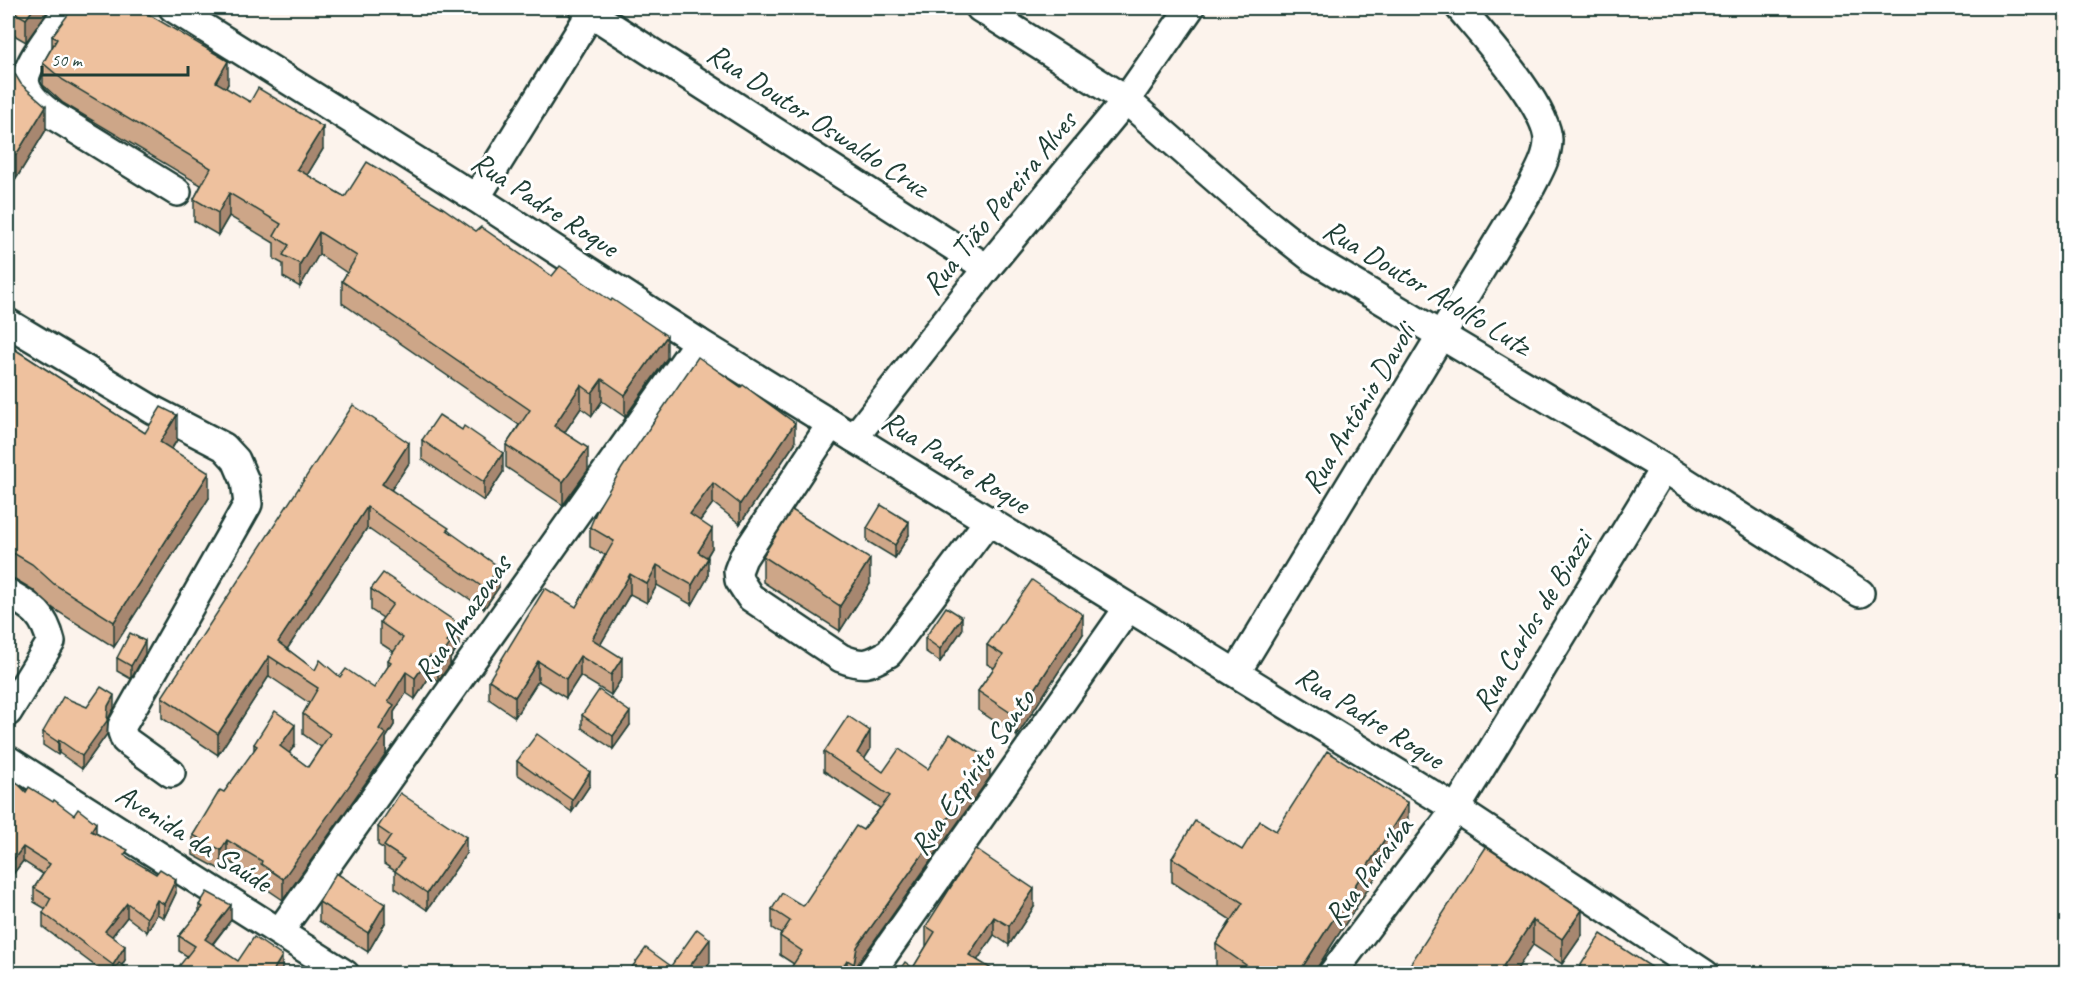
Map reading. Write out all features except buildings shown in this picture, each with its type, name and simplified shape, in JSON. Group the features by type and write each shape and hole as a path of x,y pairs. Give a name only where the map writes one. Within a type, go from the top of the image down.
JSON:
{"street":[{"path":"69,8 29,67 25,78 26,87 38,104 54,116 177,192"},
{"name":"Rua Padre Roque","path":"173,8 476,198 698,342 1456,809 1705,974"},
{"name":"Rua Doutor Adolfo Lutz","path":"980,8 1126,100 1256,214 1313,259 1664,468 1860,593"},
{"name":"Rua Tião Pereira Alves","path":"854,438 987,268 1126,100 1190,8"},
{"name":"Rua Antônio Davoli","path":"1236,673 1544,162 1548,143 1547,130 1539,110 1460,8"},
{"path":"476,198 589,9"},
{"name":"Rua Doutor Oswaldo Cruz","path":"589,9 987,268"},
{"path":"8,323 153,410 224,447 236,460 245,481 248,504 122,726 125,740 171,773"},
{"name":"Rua Amazonas","path":"280,931 698,342"},
{"path":"831,424 743,558 738,571 739,580 750,597 841,658 866,665 889,653 989,520"},
{"name":"Rua Carlos de Biazzi","path":"1456,809 1664,468"},
{"path":"8,593 35,608 47,625 51,642 8,712"},
{"name":"Rua Espírito Santo","path":"870,974 1128,608"},
{"name":"Avenida da Saúde","path":"8,760 345,974"},
{"name":"Rua Paraíba","path":"1332,974 1456,809"}]}
